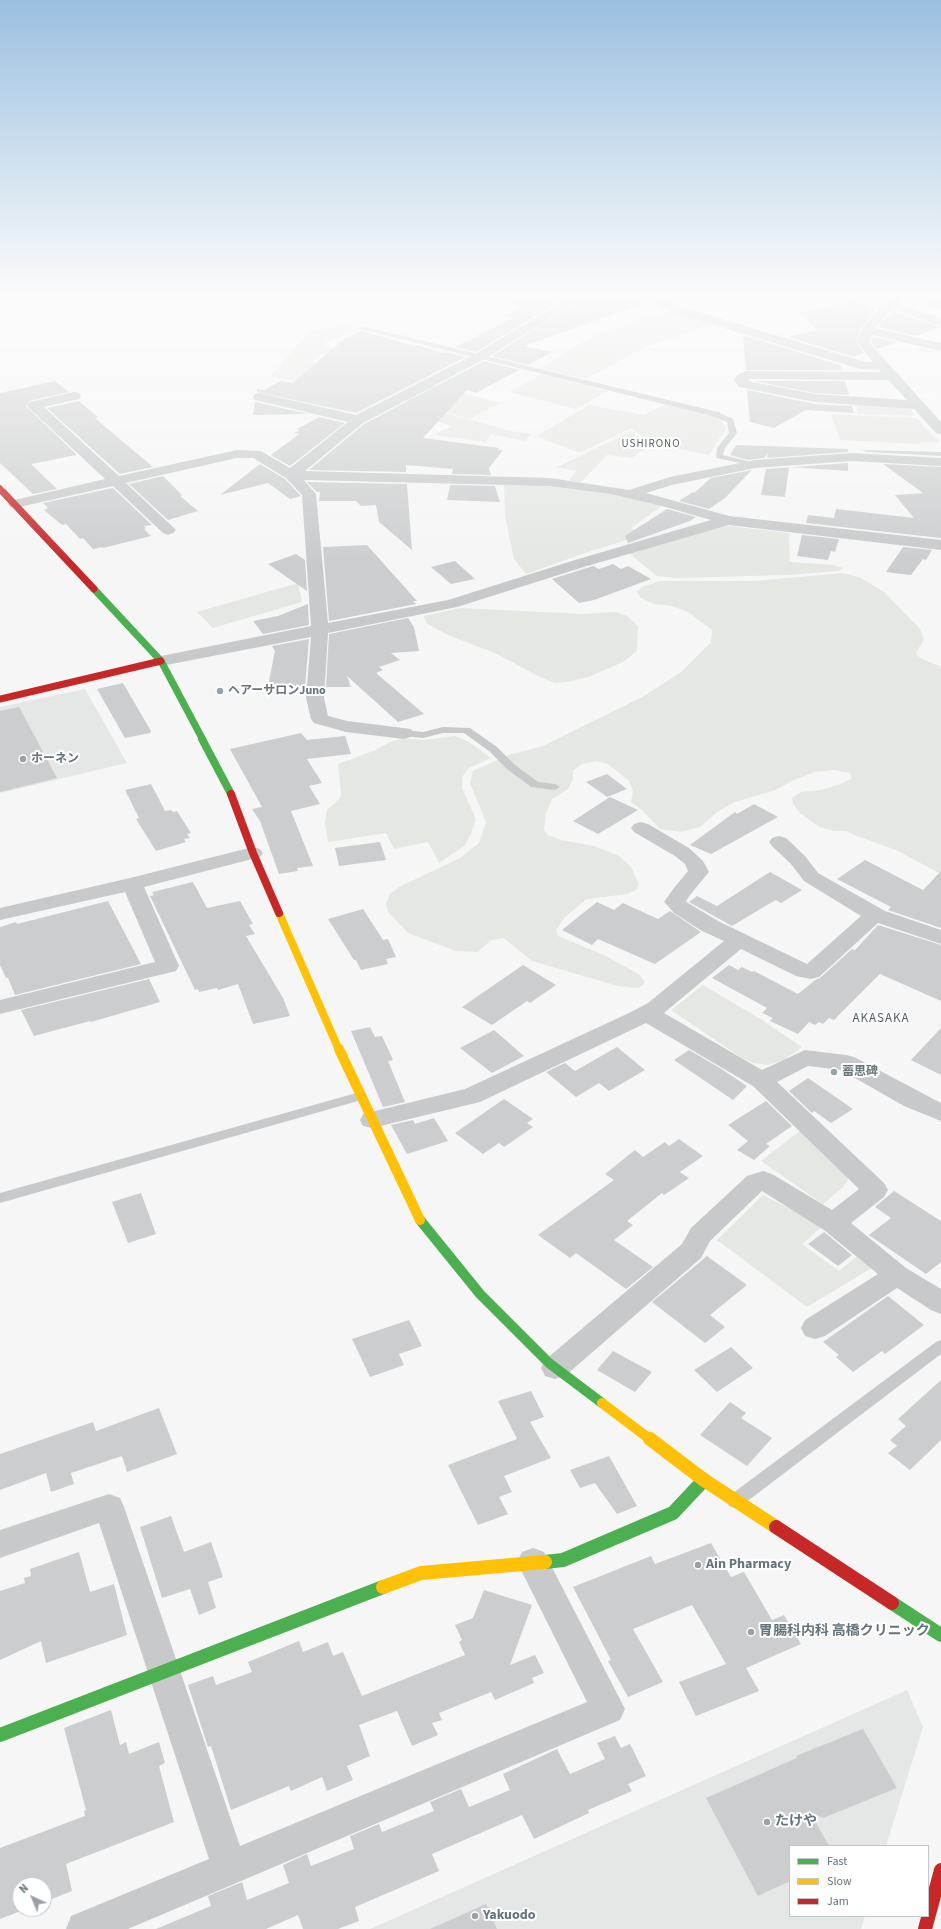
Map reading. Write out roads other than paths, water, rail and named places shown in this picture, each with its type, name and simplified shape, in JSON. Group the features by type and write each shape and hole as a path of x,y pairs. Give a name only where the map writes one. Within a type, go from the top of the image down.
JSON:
{"main road":[{"path":"0,488 161,661 230,792 253,853 360,1096 422,1224 480,1294 555,1368 704,1480 941,1635"},
{"path":"0,699 161,661"},
{"path":"0,1735 421,1573 563,1560 673,1513 704,1480"},
{"path":"929,1912 941,1870"},
{"path":"924,1929 927,1917"}],"street":[{"path":"291,475 358,420 425,385"},
{"path":"748,385 815,398 920,405"},
{"path":"902,385 941,430"},
{"path":"74,396 34,405 168,530"},
{"path":"260,397 358,420"},
{"path":"15,504 237,454 256,454 291,475 309,494 320,630 315,698 320,719 346,726 404,733"},
{"path":"631,494 670,480 755,464 852,457 941,462"},
{"path":"291,475 550,482 631,494 728,520 941,545"},
{"path":"161,661 451,604 596,558 728,520"},
{"path":"641,828 682,852 693,861 699,872 681,892 676,902 681,908 710,926 804,971 812,972 870,919 877,916"},
{"path":"779,842 798,860 811,877 877,916 941,937"},
{"path":"0,914 132,884 253,853"},
{"path":"0,1007 168,966 132,884"},
{"path":"372,1120 472,1096 647,1013 656,1008 739,940"},
{"path":"647,1013 761,1080 875,1190 833,1224"},
{"path":"761,1080 805,1058 846,1063 913,1100 941,1113"},
{"path":"555,1368 692,1251 700,1235 756,1182 763,1180 833,1224 897,1275 941,1303"},
{"path":"815,1328 897,1275"},
{"path":"0,1544 109,1507 230,1868"},
{"path":"84,1929 608,1709 533,1562"}],"lane":[{"path":"595,385 715,414 730,421 733,433 721,448 719,456 755,464"},
{"path":"404,733 423,735 443,730 466,730 535,785 555,787"},
{"path":"0,1198 360,1096"},
{"path":"735,1501 941,1346"}],"place":[{"name":"ヘアーサロンJuno","path":"220,691"},
{"name":"ホーネン","path":"23,759"},
{"name":"蓄思碑","path":"834,1072"},
{"name":"Ain Pharmacy","path":"698,1565"},
{"name":"胃腸科内科 高橋クリニック","path":"751,1632"},
{"name":"たけや","path":"767,1822"},
{"name":"Yakuodo","path":"475,1916"}],"district":[{"name":"USHIRONO","path":"651,445"},
{"name":"AKASAKA","path":"881,1019"}]}
